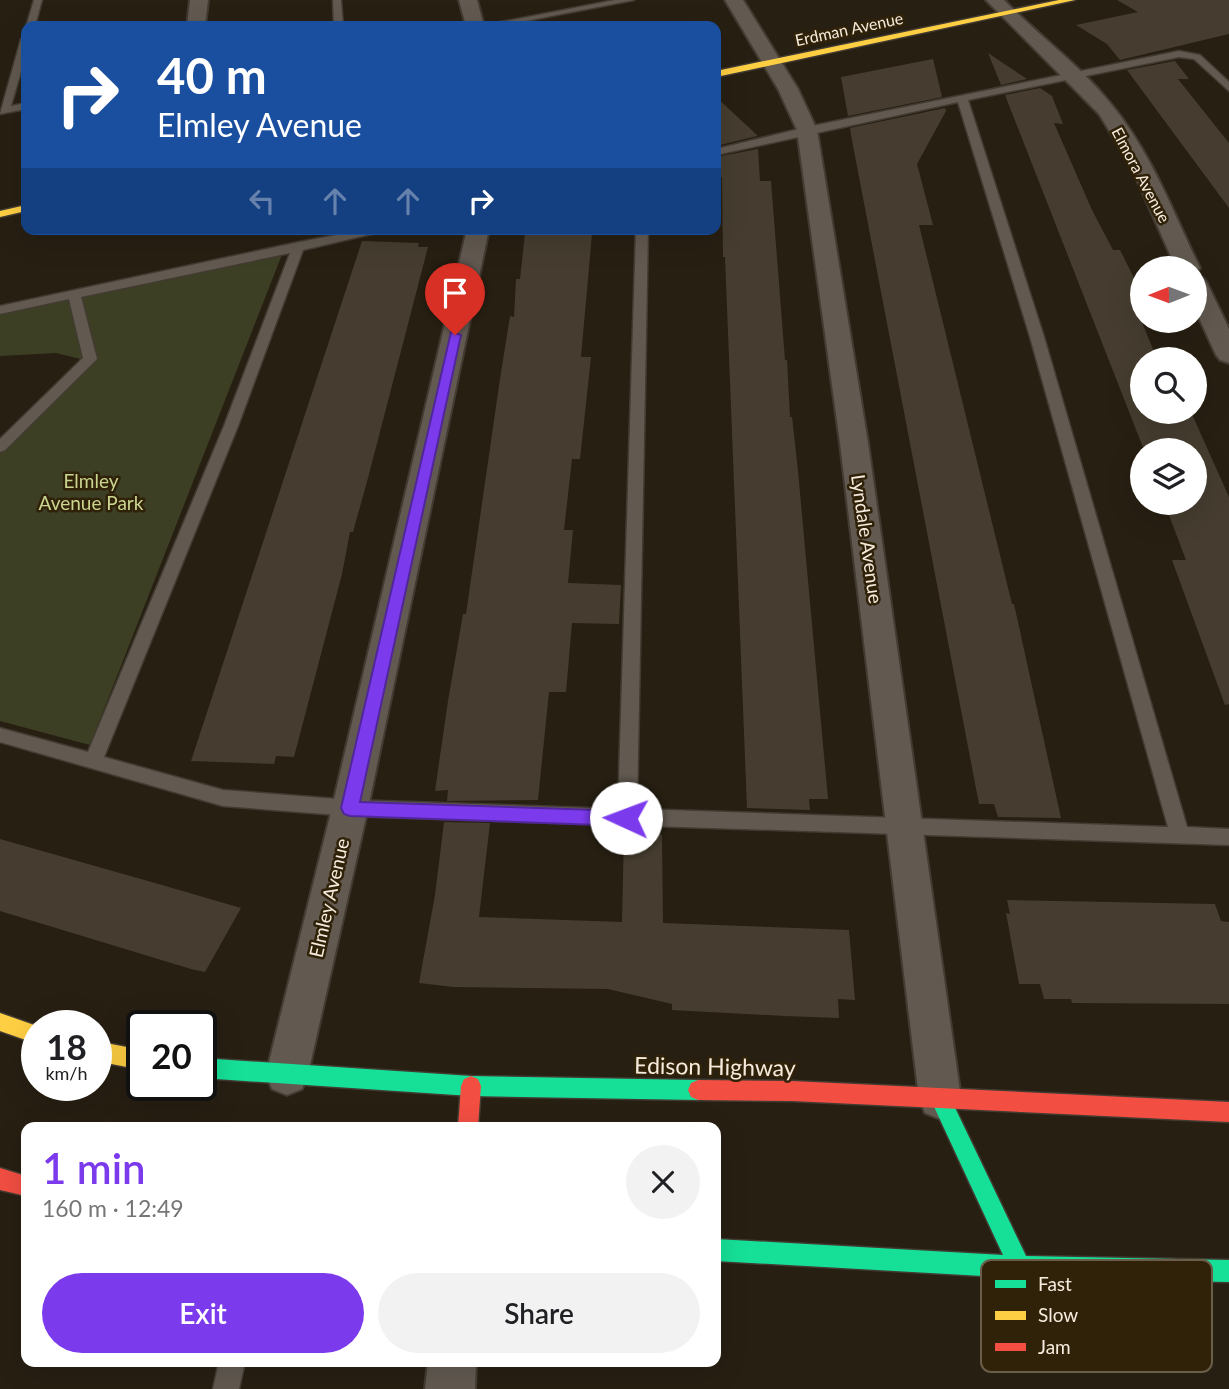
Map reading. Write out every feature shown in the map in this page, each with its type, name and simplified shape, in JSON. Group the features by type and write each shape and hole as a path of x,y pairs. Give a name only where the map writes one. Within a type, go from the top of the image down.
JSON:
{"main road":[{"name":"Erdman Avenue","path":"737,46 767,48 1000,6 1071,0"},
{"name":"Erdman Avenue","path":"721,71 767,48"},
{"path":"0,214 21,209"},
{"path":"0,1022 21,1029"},
{"name":"Edison Highway","path":"217,1069 471,1086 792,1091 1229,1112"},
{"path":"468,1122 471,1086"},
{"path":"940,1098 1017,1260"},
{"path":"0,1179 21,1185"},
{"path":"721,1250 981,1265"}],"street":[{"path":"197,21 199,0"},
{"path":"468,0 474,21"},
{"name":"Lyndale Avenue","path":"734,0 767,48 807,130 854,443 940,1098"},
{"name":"Elmora Avenue","path":"1000,6 1075,76 1106,110 1124,138 1182,256"},
{"name":"Elmley Avenue","path":"287,1074 350,808 477,235"},
{"path":"1208,311 1229,355"},
{"path":"450,1389 452,1367"}],"lane":[{"path":"32,21 38,0"},
{"path":"337,0 339,21"},
{"path":"511,21 630,0"},
{"path":"2,111 21,54"},
{"path":"721,151 807,130 1179,54 1197,57 1229,88"},
{"path":"962,98 1037,337 1180,835"},
{"path":"2,111 21,107"},
{"path":"0,310 356,235"},
{"path":"626,818 642,235"},
{"path":"94,760 231,426 299,246"},
{"path":"0,447 90,359 74,295"},
{"path":"0,735 223,798 350,808 1229,837"},
{"path":"226,1389 231,1367"}],"green space":[{"name":"Elmley Avenue Park","path":"283,252 90,745 0,721 0,454 93,362 56,353 0,356 0,314"}],"building":[{"path":"1117,0 1229,0 1229,34 1120,60 1107,44 1076,25 1138,12"},
{"path":"988,53 1027,79 1001,85"},
{"path":"933,59 942,97 848,116 841,77"},
{"path":"1175,61 1189,79 1178,79 1229,143 1229,208 1127,70"},
{"path":"1040,88 1052,96 1063,124 1054,123 1092,210 1113,250 1120,250 1130,270 1130,333 1146,333 1152,347 1130,347 1130,414 1005,95"},
{"path":"721,102 757,135 721,145"},
{"path":"945,108 946,111 917,164 933,225 919,225 1014,604 1061,818 998,817 994,804 979,804 851,135 850,128"},
{"path":"758,149 760,181 771,181 790,417 798,471 828,799 809,799 810,810 747,808 721,156"},
{"path":"525,235 592,235 581,357 591,357 580,459 572,459 564,530 573,530 568,583 621,585 619,624 572,623 566,692 549,692 538,800 447,801 448,790 435,791 463,614 466,614 510,316 514,317 516,279 520,279"},
{"path":"362,241 419,243 418,247 428,247 368,478 353,532 350,532 342,574 294,757 276,756 274,764 191,761"},
{"path":"1134,424 1196,424 1203,438 1139,438"},
{"path":"1207,448 1229,497 1229,704 1225,705 1172,560 1186,560 1169,515 1207,515"},
{"path":"444,822 490,823 479,917 622,922 624,834 662,835 663,923 849,930 855,1000 838,999 839,1018 785,1016 672,1010 672,1004 608,989 454,987 419,983 435,895"},
{"path":"0,839 241,908 205,972 191,969 0,911"},
{"path":"1007,900 1215,904 1221,921 1229,922 1229,1004 1072,1003 1071,999 1044,999 1040,984 1019,984 1006,913 1010,914"}],"traffic: fast":[{"path":"217,1069 471,1086 698,1090"},
{"path":"940,1098 1017,1260"},
{"path":"721,1250 981,1265"},
{"path":"1212,1271 1229,1271"}],"traffic: slow":[{"path":"721,73 1071,0"},
{"path":"0,214 21,209"},
{"path":"0,1022 21,1029"},
{"path":"112,1054 126,1057"}],"traffic: jam":[{"path":"468,1122 471,1086"},
{"path":"698,1090 792,1091 1229,1112"},
{"path":"0,1179 21,1185"}],"route":[{"path":"455,335 350,808 626,818"}]}
